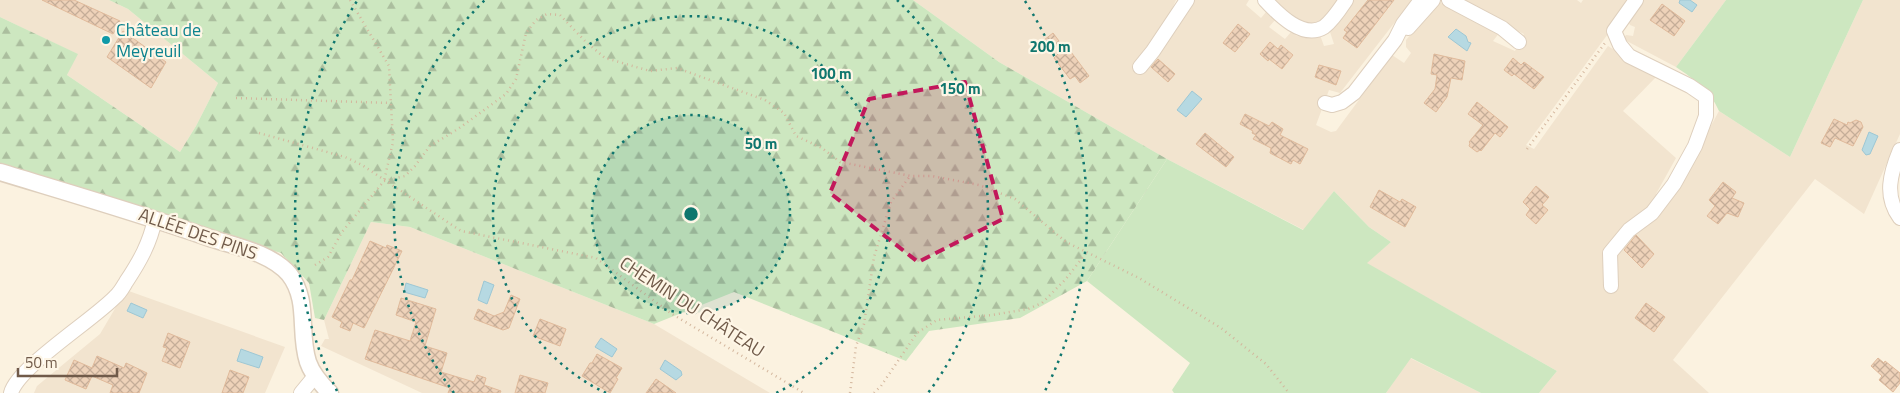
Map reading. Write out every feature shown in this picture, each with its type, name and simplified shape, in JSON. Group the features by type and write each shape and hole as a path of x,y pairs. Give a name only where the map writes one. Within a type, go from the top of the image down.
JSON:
{"street":[{"path":"1140,66 1154,52 1187,0"},
{"path":"1265,0 1297,28 1310,31 1323,27 1346,0"},
{"path":"1395,40 1403,24 1421,0"},
{"path":"1325,103 1332,105 1342,102 1354,93 1395,40 1421,15 1433,0"},
{"path":"1449,0 1502,28 1519,42"},
{"path":"1611,286 1610,253 1629,230 1652,213 1674,184 1695,146 1706,116 1706,97 1690,86 1629,56 1620,45 1614,31 1636,0"},
{"path":"1900,150 1892,168 1889,188 1895,211 1900,218"},
{"name":"ALLÉE DES PINS","path":"0,172 155,219 267,258 284,270 293,281 301,296 305,348 308,362 326,392"},
{"path":"11,393 14,385 37,361 117,296 151,239 155,219"},
{"path":"301,393 315,376"}],"path":[{"path":"315,265 328,257 342,232 384,181 394,142 389,66 350,0"},
{"path":"384,181 405,176 430,146 458,129 506,94 516,79 526,33 536,20 547,14 560,15 585,41 605,58 650,71 677,68 765,100 784,113 796,136 822,148 840,162 911,176 932,176 979,185 1015,199 1066,242 1139,278 1221,328 1266,364 1289,393"},
{"path":"1527,148 1614,31"},
{"path":"236,98 391,103"},
{"name":"CHEMIN DU CHÂTEAU","path":"259,133 345,157 362,165 461,231 596,258 672,314 804,393"},
{"path":"850,393 856,346 864,324 874,258 891,202 911,176"},
{"path":"874,393 881,386 917,333 936,320 992,315 1028,309 1042,303 1065,280 1087,252"}],"highlighted area":[{"path":"965,82 1003,219 918,262 830,193 869,99"}],"shaded area":[{"path":"0,0 109,0 128,9 218,83 180,152 67,75 77,54 0,17"},
{"path":"913,0 1176,0 1161,33 1193,0 1249,0 1246,5 1261,18 1266,12 1276,19 1269,27 1285,39 1291,32 1297,36 1308,38 1320,35 1324,46 1334,44 1330,32 1354,0 1412,0 1340,93 1329,90 1316,125 1331,132 1336,131 1392,55 1404,63 1411,53 1406,47 1406,40 1439,2 1500,32 1493,41 1515,51 1524,34 1458,0 1577,0 1581,3 1583,0 1633,0 1526,145 1534,149 1608,46 1656,77 1623,111 1676,158 1656,194 1669,203 1719,111 1790,157 1863,0 1900,0 1900,134 1864,214 1815,179 1673,360 1709,393 1539,393 1557,371 1366,263 1391,242 1369,227 1334,191 1304,230 1167,159 999,62"},
{"path":"1272,0 1338,0 1325,18 1313,25 1300,23"},
{"path":"1643,0 1726,0 1676,67 1623,39 1626,35 1633,36 1635,27 1630,25 1627,19"},
{"path":"371,222 410,227 654,324 770,393 422,393 321,346 325,339 329,339 324,320"},
{"path":"126,290 285,347 265,393 34,393 37,386 100,334"},
{"path":"1410,358 1481,393 1386,393"}],"green space":[{"path":"109,0 913,0 999,62 1167,159 1087,281 1020,318 929,331 906,361 734,292 654,324 410,227 371,222 324,320 315,318 309,283 281,253 0,166 0,17 78,54 67,75 180,152 218,83 128,9"},
{"path":"1726,0 1863,0 1790,157 1719,111 1706,91 1696,81 1676,67"},
{"path":"1167,159 1303,230 1334,191 1369,227 1391,242 1367,263 1557,371 1539,393 1481,393 1411,358 1386,393 1174,393 1172,390 1190,363 1087,281"}],"water":[{"path":"1680,0 1690,0 1697,5 1692,12 1679,3"},
{"path":"1456,29 1466,36 1468,42 1471,43 1467,51 1448,37"},
{"path":"1192,91 1202,99 1186,117 1177,110"},
{"path":"1869,132 1878,136 1870,154 1866,155 1862,150"},
{"path":"484,281 494,285 487,304 478,300"},
{"path":"406,283 428,290 425,298 404,292"},
{"path":"131,303 147,310 143,318 127,311"},
{"path":"601,338 617,349 612,357 595,347"},
{"path":"241,349 263,357 259,368 237,361"},
{"path":"665,360 681,371 682,375 676,380 660,369"}],"building":[{"path":"42,0 74,0 120,21 113,34"},
{"path":"1368,0 1394,0 1357,48 1343,38 1347,32 1344,30"},
{"path":"1662,4 1685,21 1674,36 1650,20"},
{"path":"1238,24 1250,34 1235,52 1223,43"},
{"path":"123,31 166,62 151,88 107,57"},
{"path":"1053,33 1059,41 1053,51 1044,40"},
{"path":"1270,42 1278,49 1281,45 1293,55 1282,69 1260,54"},
{"path":"1064,48 1066,50 1068,48 1089,76 1080,83 1075,76 1070,79 1054,58"},
{"path":"1434,54 1465,61 1462,80 1451,78 1447,97 1436,112 1424,103 1435,89 1437,75 1431,74"},
{"path":"1513,58 1521,65 1524,62 1544,77 1534,89 1514,74 1512,76 1504,70"},
{"path":"1158,59 1175,74 1168,82 1151,67"},
{"path":"1319,65 1341,71 1336,85 1315,77"},
{"path":"1477,102 1508,127 1500,137 1495,133 1481,151 1477,152 1469,146 1469,142 1483,125 1468,114"},
{"path":"1245,114 1269,126 1272,122 1283,129 1280,135 1308,149 1300,164 1293,160 1291,164 1270,153 1271,148 1253,139 1256,135 1252,133 1253,131 1240,124"},
{"path":"1834,119 1847,125 1848,122 1856,120 1861,122 1863,127 1853,146 1835,138 1830,147 1821,143"},
{"path":"1205,133 1234,157 1226,167 1196,144"},
{"path":"1723,182 1736,192 1732,198 1744,203 1738,217 1727,213 1718,224 1707,216 1715,206 1709,200"},
{"path":"1536,186 1549,197 1542,205 1548,210 1536,224 1526,215 1530,209 1523,202"},
{"path":"1379,190 1400,202 1402,199 1416,207 1405,227 1370,207"},
{"path":"1636,235 1654,254 1642,268 1624,250"},
{"path":"370,241 386,248 387,245 402,251 364,328 353,323 350,331 340,327 342,322 332,317"},
{"path":"511,295 520,299 509,328 503,330 474,319 478,309 494,316 504,312"},
{"path":"401,298 436,309 425,346 447,353 441,372 474,382 477,375 486,378 484,385 501,391 500,393 448,393 450,388 365,359 375,330 410,341 416,322 396,315"},
{"path":"1646,303 1665,317 1654,332 1635,318"},
{"path":"540,319 566,329 560,346 533,336"},
{"path":"168,333 190,342 180,368 162,361 167,348 163,347"},
{"path":"597,354 622,368 610,393 582,376"},
{"path":"97,356 124,368 126,363 147,373 139,393 110,393 113,385 92,376 86,389 65,380 74,360 92,368"},
{"path":"1878,358 1900,373 1900,383 1893,392 1879,380 1882,376 1871,366"},
{"path":"230,370 249,377 243,393 222,393"},
{"path":"520,375 548,383 545,393 515,393"},
{"path":"656,379 676,393 646,393"}],"place":[{"name":"Château de Meyreuil","path":"106,40"}]}
